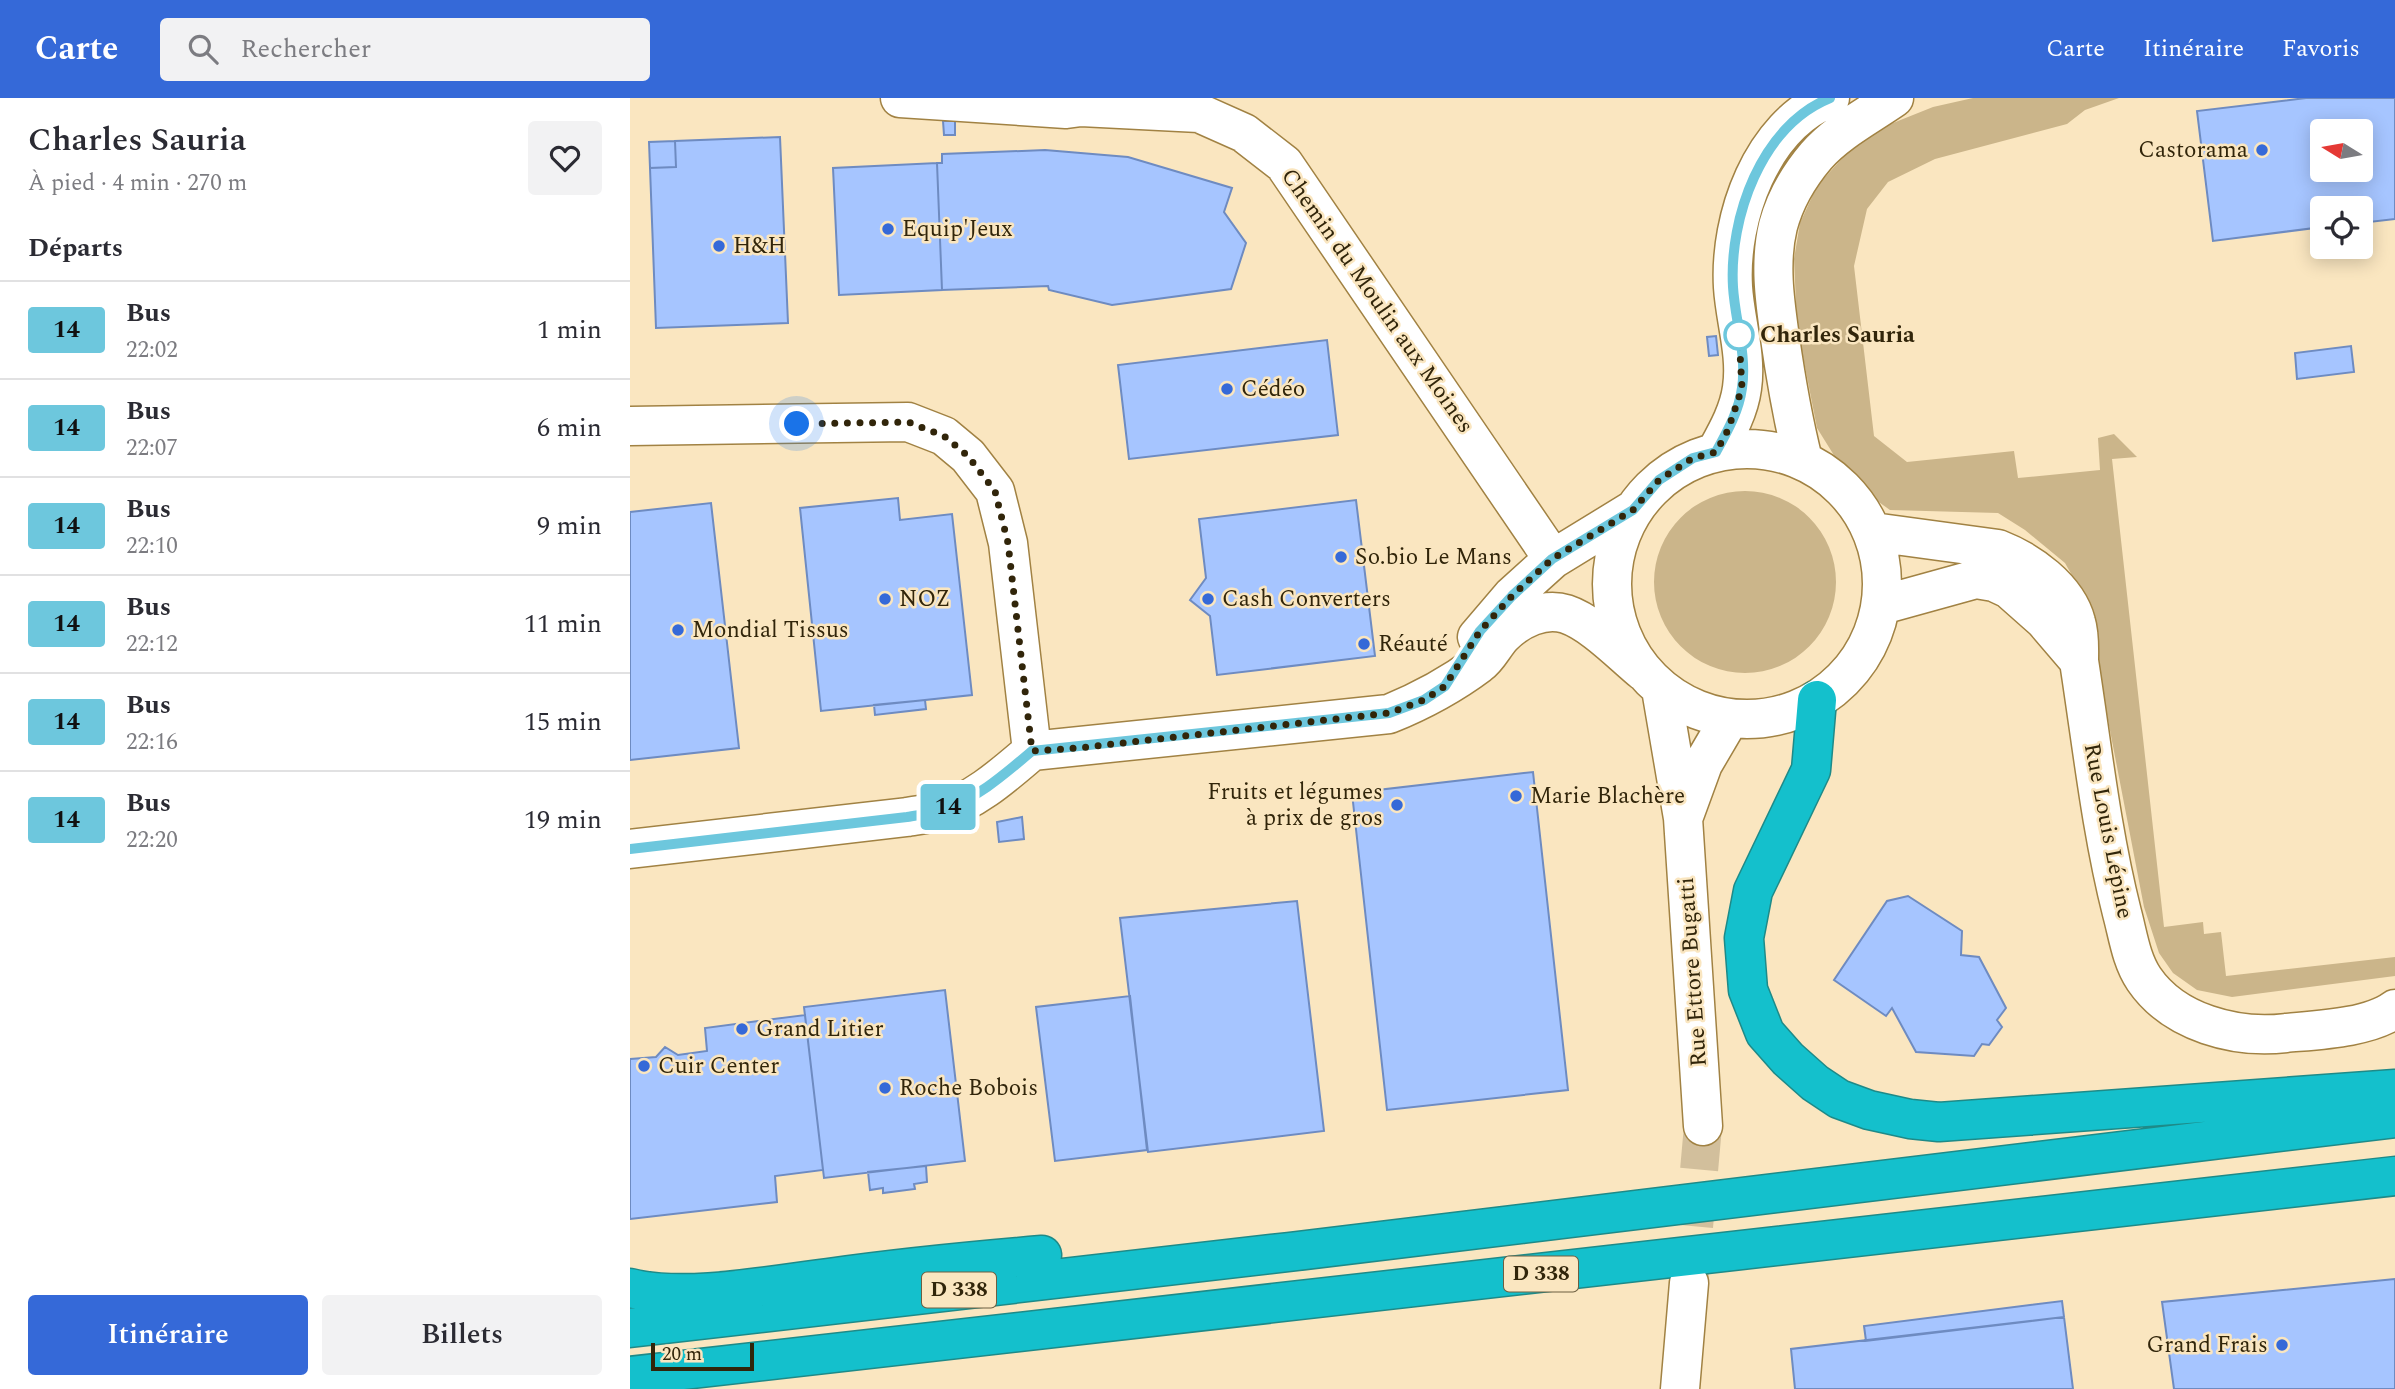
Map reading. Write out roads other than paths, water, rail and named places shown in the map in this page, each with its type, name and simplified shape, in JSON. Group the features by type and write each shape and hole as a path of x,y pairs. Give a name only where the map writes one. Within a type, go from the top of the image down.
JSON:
{"highway":[{"path":"1817,700 1811,770 1753,891 1744,938 1748,990 1765,1032 1788,1059 1815,1083 1839,1099 1870,1110 1939,1122 2395,1089"},
{"name":"D 338","path":"630,1328 1289,1252 2395,1118"},
{"name":"D 338","path":"630,1376 2395,1176"},
{"path":"630,1288 676,1292 723,1290 923,1265 1085,1251 1289,1252"},
{"path":"638,1389 686,1370"}],"street":[{"name":"Chemin du Moulin aux Moines","path":"900,98 1199,113 1244,132 1284,164 1552,559"},
{"path":"1716,452 1728,430 1742,388 1743,366 1735,314 1733,266 1734,247 1744,209 1764,160 1780,136 1801,115 1830,98"},
{"path":"1803,460 1790,407 1775,303 1774,249 1778,226 1795,185 1817,155 1831,141 1894,98"},
{"path":"630,426 908,422 944,436 968,456 995,491 1008,543 1032,751"},
{"path":"630,849 907,817 942,810 994,782 1032,751 1389,713 1424,700 1480,663 1512,628 1530,617 1553,611 1569,615 1586,624 1653,681 1681,703 1714,716 1730,718 1750,720 1785,715 1817,700 1848,675 1870,643 1882,605 1883,568 1874,532 1850,493 1814,465 1772,449 1731,448 1693,458 1659,480 1633,510 1616,550 1612,593 1621,635 1653,681"},
{"path":"1445,686 1480,631 1512,596 1552,559 1633,510"},
{"name":"Rue Louis Lépine","path":"1874,532 1998,549 2015,556 2044,577 2070,606 2079,638 2079,660 2108,858 2133,958 2156,995 2194,1019 2216,1027 2255,1035 2330,1028 2361,1022 2395,1009"},
{"path":"1882,605 1976,579 1994,582 2009,589 2035,612 2079,660"},
{"name":"Rue Ettore Bugatti","path":"1653,681 1684,818 1703,1126"},
{"name":"Rue Ettore Bugatti","path":"1684,818 1703,764 1730,718"},
{"path":"1680,1389 1689,1283"}],"tunnel":[{"path":"1689,1283 1703,1126"}],"place":[{"name":"Castorama","path":"2262,150"},
{"name":"Equip'Jeux","path":"888,229"},
{"name":"H&H","path":"719,246"},
{"name":"Charles Sauria","path":"1739,335"},
{"name":"Cédéo","path":"1227,389"},
{"name":"So.bio Le Mans","path":"1341,557"},
{"name":"NOZ","path":"885,599"},
{"name":"Cash Converters","path":"1208,599"},
{"name":"Mondial Tissus","path":"678,630"},
{"name":"Réauté","path":"1364,644"},
{"name":"Marie Blachère","path":"1516,796"},
{"name":"Fruits et légumes à prix de gros","path":"1397,805"},
{"name":"Grand Litier","path":"742,1029"},
{"name":"Cuir Center","path":"644,1066"},
{"name":"Roche Bobois","path":"885,1088"},
{"name":"Grand Frais","path":"2282,1345"}]}
